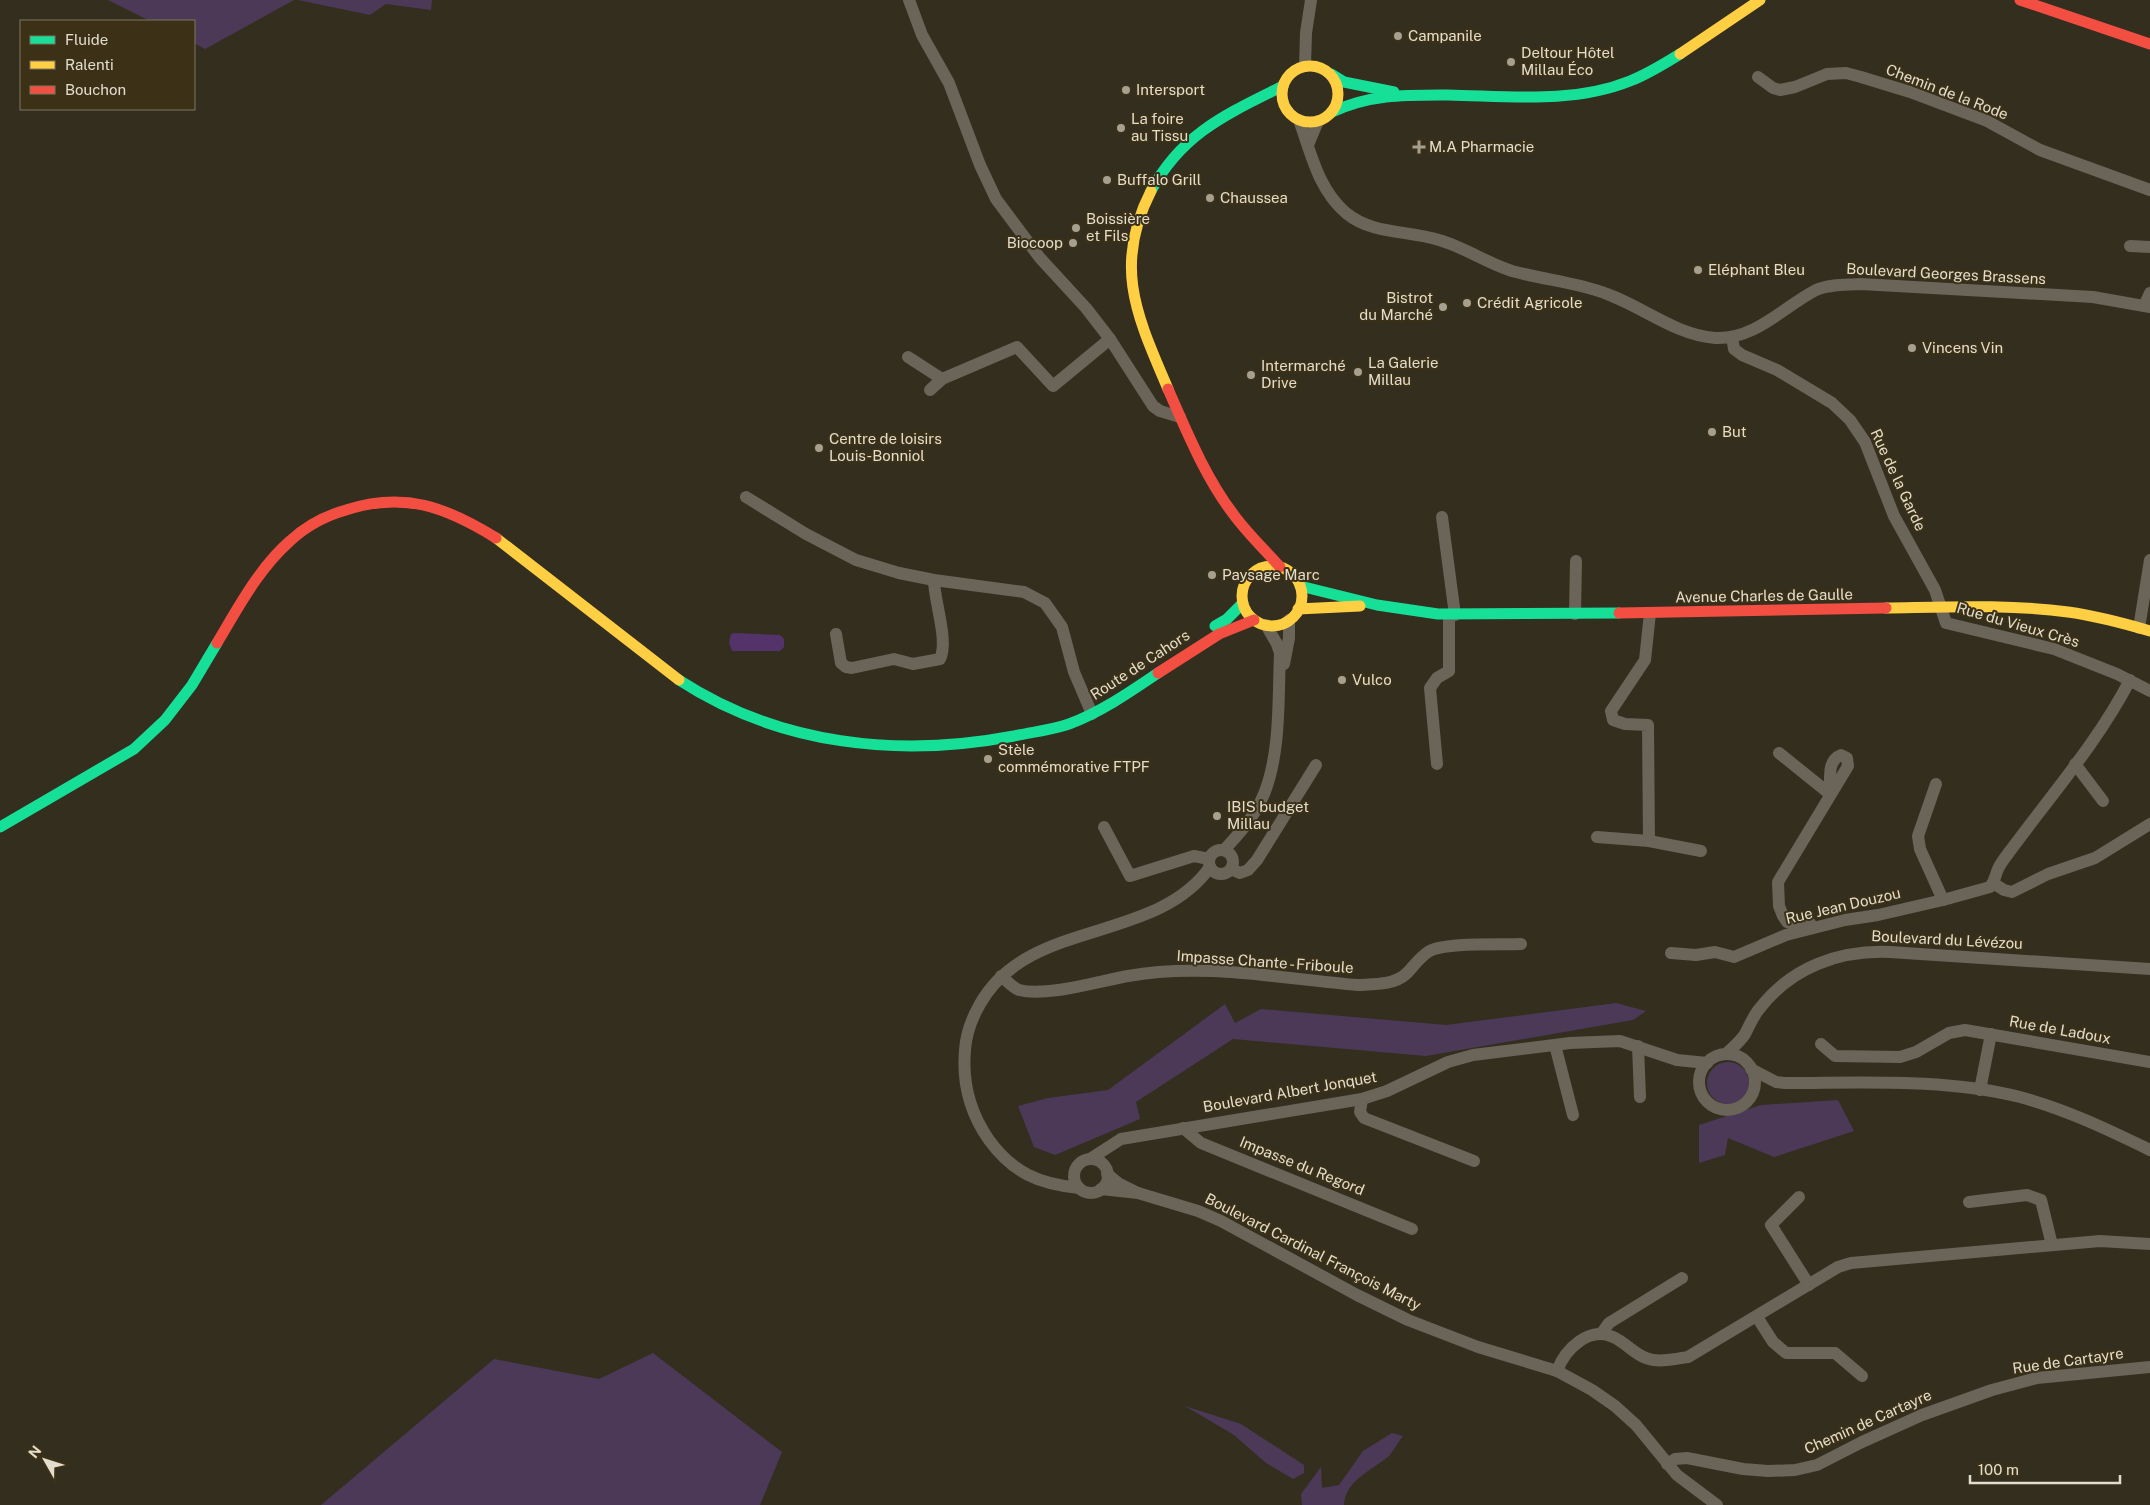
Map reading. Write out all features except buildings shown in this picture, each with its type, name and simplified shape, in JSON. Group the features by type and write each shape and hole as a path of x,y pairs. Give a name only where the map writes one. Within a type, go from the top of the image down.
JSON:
{"main road":[{"path":"1229,114 1271,107 1309,122 1318,121 1354,102 1402,95 1577,95 1616,86 1652,70 1760,0"},
{"path":"2020,0 2150,44"},
{"path":"1295,117 1283,100 1283,86 1290,74 1305,66 1318,66 1344,82 1384,89 1402,95"},
{"path":"1331,74 1339,91 1338,101 1332,112"},
{"path":"1280,567 1268,566 1257,570 1244,584 1243,603 1247,613 1260,622 1278,625 1289,620 1298,609 1301,598 1300,586 1294,576 1280,567 1245,529 1219,494 1180,417 1146,339 1136,311 1132,289 1132,264 1136,232 1151,192 1171,159 1186,142 1203,129 1246,103 1283,86"},
{"name":"Route de Cahors","path":"0,828 152,737 175,710 255,581 281,547 302,529 323,516 345,508 375,501 411,501 441,508 459,515 497,539 666,672 715,701 768,724 826,740 861,745 914,747 983,742 1039,730 1058,718 1090,710 1127,694 1214,635 1234,626 1260,622"},
{"path":"1245,529 1256,549 1257,570"},
{"path":"1300,586 1377,605"},
{"name":"Route de Cahors","path":"1090,710 1227,619 1243,603"},
{"path":"1298,609 1377,605"},
{"name":"Avenue Charles de Gaulle","path":"1377,605 1452,615 1940,607 2042,608 2104,618 2145,629"}],"street":[{"path":"910,0 922,35 949,83 980,165 996,199 1040,258 1086,308 1110,339 1153,406 1160,411 1180,417"},
{"path":"1305,66 1306,33 1311,0"},
{"name":"Chemin de la Rode","path":"1758,77 1773,88 1780,90 1795,87 1827,74 1846,73 1861,77 1910,92 1987,121 2040,150 2150,190"},
{"name":"Boulevard Georges Brassens","path":"1295,117 1308,145 1320,179 1345,212 1360,223 1380,230 1439,239 1511,270 1575,283 1608,294 1691,334 1716,338 1732,336 1763,325 1818,289 1836,285 1861,284 2092,297 2147,307"},
{"path":"1308,145 1318,121"},
{"path":"2130,246 2150,247"},
{"path":"2147,307 2150,293"},
{"name":"Rue de la Garde","path":"1732,336 1734,349 1777,370 1832,403 1850,420 1865,442 1894,516 1935,590 1940,607"},
{"path":"930,390 942,380 1017,347 1053,386 1110,339"},
{"path":"908,357 942,380"},
{"path":"746,497 806,534 856,560 899,573 934,580 1024,592 1045,603 1062,627 1074,672 1090,710"},
{"path":"1437,764 1430,688 1437,678 1449,671 1452,615 1442,517"},
{"path":"2145,629 2150,560"},
{"path":"1575,614 1576,561"},
{"path":"836,634 841,663 846,667 852,668 894,659 913,664 940,659 943,653 943,642 934,594 934,580"},
{"name":"Rue du Vieux Crès","path":"1940,607 1946,623 2054,648 2150,690"},
{"path":"1649,841 1648,725 1625,724 1613,720 1611,711 1645,660 1650,613"},
{"path":"1278,693 1289,638 1289,620"},
{"path":"1227,853 1264,795 1270,778 1280,653 1277,644 1260,622"},
{"path":"2130,680 2120,700 1998,868 1993,883 2004,890 2012,892 2048,874 2095,858 2150,824"},
{"path":"1779,754 1830,794 1782,873 1777,890 1779,906 1788,922 1797,925 1845,920"},
{"path":"2075,764 2103,801"},
{"path":"1231,869 1240,873 1248,870 1257,860 1316,765"},
{"path":"1936,784 1918,836 1920,849 1943,900"},
{"path":"1104,827 1130,876 1194,856 1212,866 1225,874 1231,869 1233,862 1227,853 1217,851 1212,866 1195,883 1145,915 1043,950 1020,961 1001,976 984,996 973,1017 965,1044 964,1065 966,1089 972,1109 981,1128 997,1150 1026,1175 1040,1181 1092,1192 1101,1189 1105,1185 1111,1145"},
{"path":"1597,837 1649,841 1700,851"},
{"name":"Rue Jean Douzou","path":"1671,953 1696,955 1715,952 1734,957 1786,935 1845,920 1878,915 1943,900 1982,890 1993,883"},
{"name":"Impasse Chante - Friboule","path":"1001,976 1019,990 1058,990 1128,976 1178,970 1211,971 1358,985 1379,984 1404,976 1428,951 1445,947 1520,944"},
{"name":"Boulevard du Lévézou","path":"1726,1054 1745,1034 1749,1024 1760,1008 1776,990 1796,975 1826,960 1858,952 1890,952 2150,969"},
{"path":"1821,1044 1835,1056 1887,1058 1900,1057 1916,1052 1949,1033 1966,1030 1991,1034"},
{"path":"1745,1034 1749,1066 1755,1080 1750,1099 1738,1109 1722,1110 1714,1107 1702,1096 1699,1080 1707,1063 1719,1055 1726,1054 1741,1058 1749,1066 1776,1082"},
{"name":"Rue de Ladoux","path":"1980,1090 1991,1034 2150,1062"},
{"name":"Boulevard Albert Jonquet","path":"1090,1159 1121,1139 1362,1099 1387,1092 1448,1062 1473,1055 1595,1041 1620,1041 1677,1060 1707,1063"},
{"path":"1555,1045 1574,1115"},
{"path":"1638,1046 1640,1097"},
{"name":"Boulevard Albert Jonquet","path":"1677,1060 1699,1080"},
{"path":"1753,1093 1776,1082 1914,1084 1980,1090 2019,1097 2092,1121 2150,1150"},
{"path":"1362,1099 1360,1112 1364,1118 1474,1161"},
{"name":"Impasse du Regord","path":"1183,1128 1201,1142 1412,1229"},
{"path":"1040,1181 1061,1179 1081,1162 1090,1159 1096,1160 1106,1170"},
{"path":"1075,1169 1074,1179 1079,1188"},
{"name":"Boulevard Cardinal François Marty","path":"1106,1170 1118,1183 1138,1193 1198,1211 1221,1221 1357,1295 1408,1320 1478,1346 1557,1371 1592,1390 1615,1406 1636,1426 1667,1464 1689,1486 1717,1505"},
{"name":"Boulevard Cardinal François Marty","path":"1101,1189 1138,1193"},
{"path":"1969,1202 2027,1194 2035,1196 2041,1200 2052,1245"},
{"path":"1799,1197 1771,1225 1809,1285"},
{"path":"1557,1371 1571,1347 1587,1337 1601,1334 1613,1337 1646,1358 1667,1360 1688,1357 1838,1267 1851,1263 2100,1241 2150,1244"},
{"path":"1601,1334 1609,1323 1682,1278"},
{"path":"1757,1317 1779,1349 1786,1353 1835,1354 1862,1376"},
{"name":"Rue de Cartayre","path":"1992,1390 2037,1378 2150,1367"},
{"name":"Chemin de Cartayre","path":"1667,1464 1675,1460 1687,1458 1768,1472 1795,1470 1817,1464 1922,1415 1992,1390"}],"shaded area":[{"path":"108,0 294,0 205,49 195,44 195,20 148,20"},
{"path":"298,0 432,0 431,10 386,4 370,15"},
{"path":"731,634 780,635 784,639 784,647 780,651 732,651 729,642"},
{"path":"1616,1003 1646,1011 1633,1020 1426,1056 1233,1039 1136,1102 1140,1119 1055,1155 1034,1147 1018,1106 1048,1098 1108,1090 1225,1004 1235,1023 1261,1009 1446,1025"},
{"path":"1728,1062 1743,1068 1749,1083 1743,1098 1728,1104 1713,1098 1707,1083 1713,1068"},
{"path":"1838,1100 1854,1131 1774,1157 1728,1138 1725,1155 1699,1163 1699,1125 1761,1105"},
{"path":"653,1353 782,1452 760,1505 321,1505 494,1359 599,1379"},
{"path":"1185,1406 1241,1424 1304,1465 1304,1473 1293,1479 1266,1463 1234,1435"},
{"path":"1392,1433 1403,1436 1389,1456 1354,1482 1349,1489 1344,1505 1302,1505 1301,1494 1321,1467 1322,1488 1339,1485 1363,1451"}],"traffic: fast":[{"path":"1332,112 1361,102 1389,97 1448,95 1540,97 1586,93 1630,81 1656,69 1680,54"},
{"path":"1331,74 1344,82 1394,92"},
{"path":"1151,191 1163,171 1177,154 1208,127 1243,106 1283,86"},
{"path":"1300,586 1377,605 1438,614 1619,613"},
{"path":"1215,626 1227,619 1243,603"},
{"path":"0,827 134,749 165,720 192,685 217,643"},
{"path":"679,680 717,702 757,719 798,732 840,741 883,745 927,746 970,743 1062,726 1104,708 1158,673"}],"traffic: slow":[{"path":"1680,54 1760,0"},
{"path":"1304,66 1316,66 1326,70 1334,78 1338,94 1334,110 1326,118 1316,122 1304,122 1294,118 1286,110 1282,100 1282,88 1286,78 1294,70 1304,66"},
{"path":"1151,191 1139,218 1133,244 1131,268 1139,315 1168,389"},
{"path":"496,538 679,680"},
{"path":"1272,566 1288,571 1293,575 1297,580 1302,596 1297,612 1293,617 1288,621 1272,626 1256,621 1251,617 1247,612 1242,596 1247,580 1251,575 1256,571 1272,566"},
{"path":"1298,609 1360,606"},
{"path":"1886,608 1977,607 2045,609 2089,616 2150,631"}],"traffic: jam":[{"path":"2020,0 2150,44"},
{"path":"1168,389 1197,454 1214,485 1245,529 1280,567"},
{"path":"217,643 268,563 303,531 331,515 367,504 406,502 424,505 460,518 496,538"},
{"path":"1619,613 1886,608"},
{"path":"1158,673 1219,634 1254,620"}],"place":[{"name":"Campanile","path":"1398,36"},
{"name":"Deltour Hôtel Millau Éco","path":"1511,62"},
{"name":"Intersport","path":"1126,90"},
{"name":"La foire au Tissu","path":"1121,128"},
{"name":"M.A Pharmacie","path":"1419,147"},
{"name":"Buffalo Grill","path":"1107,180"},
{"name":"Chaussea","path":"1210,198"},
{"name":"Boissière et Fils","path":"1076,228"},
{"name":"Biocoop","path":"1073,243"},
{"name":"Eléphant Bleu","path":"1698,270"},
{"name":"Crédit Agricole","path":"1467,303"},
{"name":"Bistrot du Marché","path":"1443,307"},
{"name":"Vincens Vin","path":"1912,348"},
{"name":"La Galerie Millau","path":"1358,372"},
{"name":"Intermarché Drive","path":"1251,375"},
{"name":"But","path":"1712,432"},
{"name":"Centre de loisirs Louis-Bonniol","path":"819,448"},
{"name":"Paysage Marc","path":"1212,575"},
{"name":"Vulco","path":"1342,680"},
{"name":"Stèle commémorative FTPF","path":"988,759"},
{"name":"IBIS budget Millau","path":"1217,816"}]}
